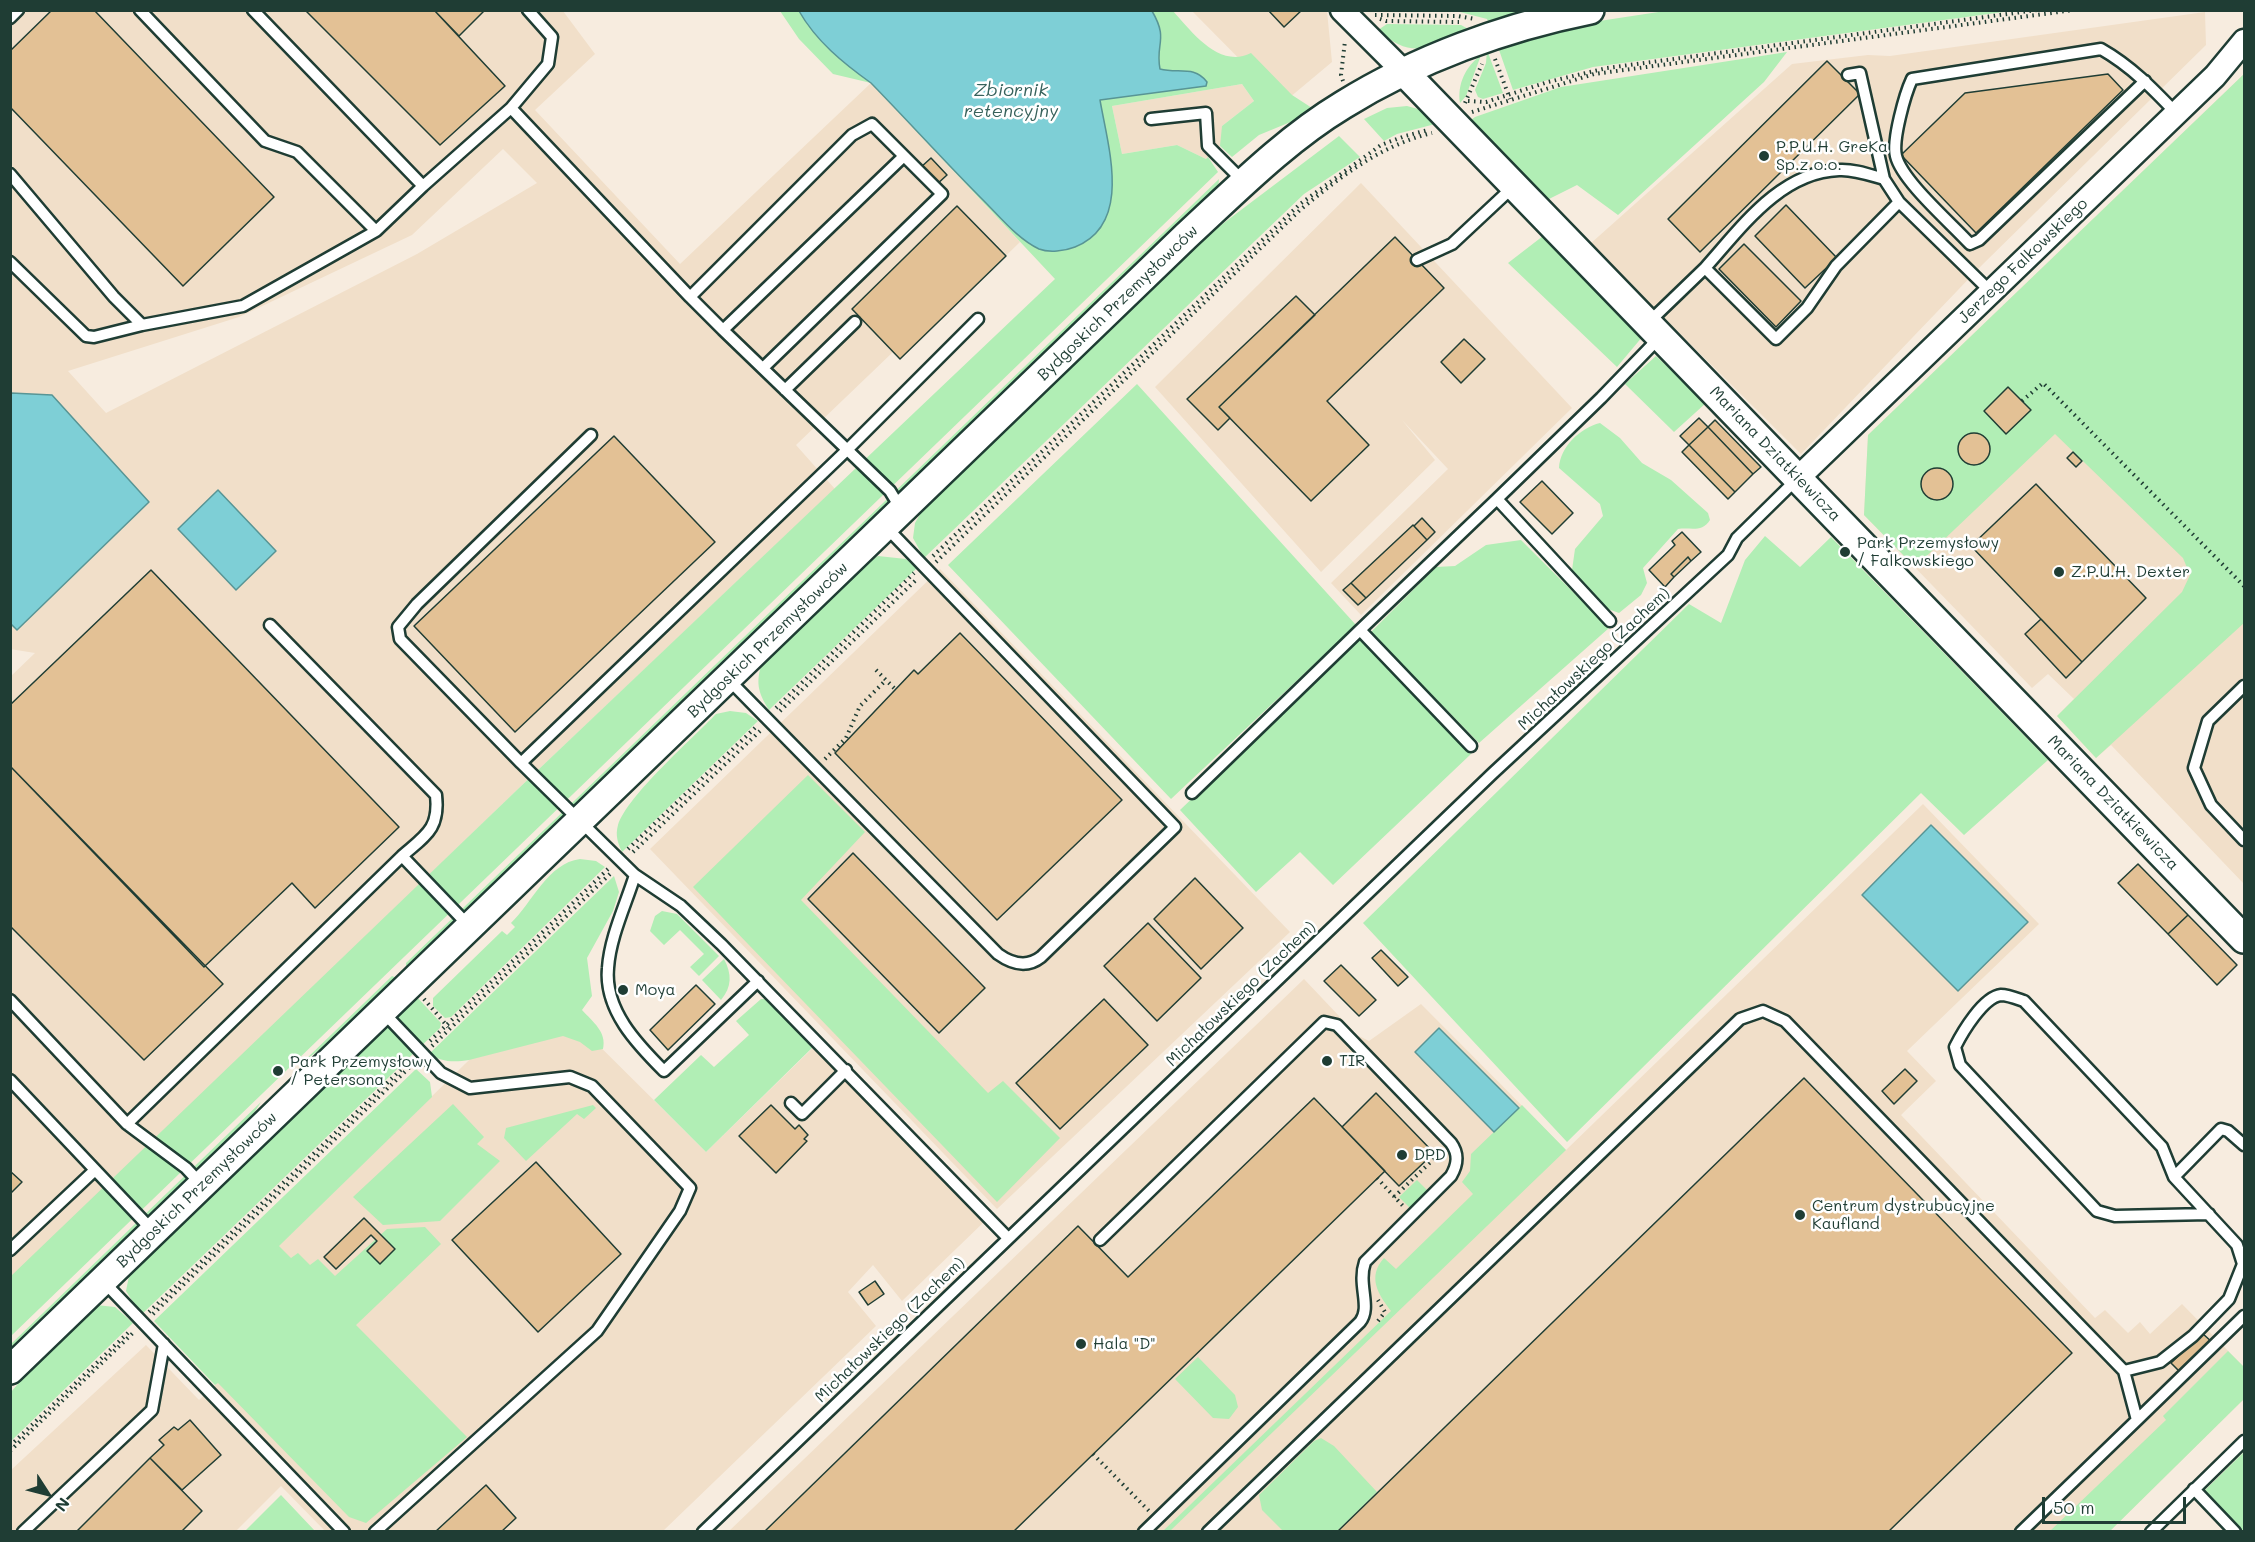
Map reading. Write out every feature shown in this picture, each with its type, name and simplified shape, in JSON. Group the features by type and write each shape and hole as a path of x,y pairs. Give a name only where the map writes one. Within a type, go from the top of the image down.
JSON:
{"street":[{"path":"1342,10 1405,74"},
{"name":"Bydgoskich Przemysłowców","path":"10,1370 1244,183 1342,105 1405,74 1499,34 1590,10"},
{"name":"Jerzego Falkowskiego","path":"1798,477 2176,113 2234,56 2244,41"},
{"name":"Mariana Dziatkiewicza","path":"1405,74 2244,939"}],"lane":[{"path":"10,18 18,10"},
{"path":"140,10 265,141 297,152 375,231"},
{"path":"253,10 423,186"},
{"path":"10,262 86,336 94,337 142,325 243,306 375,231 511,108 548,64 552,37 528,10"},
{"path":"2145,81 1979,240 1970,244 1902,172 1895,154 1904,96 1912,79 2101,49 2124,62 2145,81 2176,113"},
{"path":"1848,75 1860,73 1884,179 1899,202 1991,292"},
{"path":"511,108 690,297 890,491 895,519 923,565 1175,827 1041,957 1032,963 1020,964 998,954 728,679"},
{"path":"1151,119 1206,114 1208,146 1244,183"},
{"path":"690,297 852,135 873,124 942,194 763,368"},
{"path":"723,330 903,156"},
{"path":"1192,793 1601,398 1705,268 1753,215 1779,192 1802,180 1840,170 1884,179"},
{"path":"10,174 114,297 142,325"},
{"path":"1417,260 1452,244 1514,186"},
{"path":"1705,268 1776,339 1807,308 1836,266 1899,202"},
{"path":"521,763 847,450 978,319"},
{"path":"785,390 855,322"},
{"path":"591,435 417,604 398,627 400,639 635,875 681,906 758,981 1007,1237"},
{"name":"Michałowskiego (Zachem)","path":"704,1532 1007,1237 1493,773 1728,555 1737,538 1798,477"},
{"path":"1497,500 1610,621"},
{"path":"127,1124 402,856 430,832 438,813 436,795 270,625"},
{"path":"1360,630 1471,746"},
{"path":"2244,686 2208,721 2194,768 2211,805 2244,840"},
{"path":"402,856 470,928"},
{"path":"635,875 608,969 610,989 612,999 626,1028 664,1071 758,981"},
{"path":"2124,1371 2160,1362 2193,1336 2229,1299 2243,1266 2241,1245 2174,1177 2162,1147 2024,1001 2002,995 1992,998 1966,1026 1955,1047 1960,1065 2097,1211 2115,1216 2209,1214"},
{"path":"10,1000 127,1124 186,1168 202,1184"},
{"path":"1208,1532 1740,1019 1763,1011 1785,1021 2124,1371 2137,1420"},
{"path":"375,1532 597,1331 680,1212 690,1188 592,1086 570,1077 470,1088 441,1073 383,1012"},
{"path":"1100,1240 1324,1022 1337,1025 1451,1143 1457,1155 1452,1176 1365,1262 1361,1279 1366,1313 1360,1323 1144,1532"},
{"path":"791,1103 802,1114 846,1070"},
{"path":"10,1080 153,1231"},
{"path":"2174,1177 2221,1129 2228,1131 2244,1145"},
{"path":"10,1250 95,1170"},
{"path":"103,1281 344,1532"},
{"path":"2021,1532 2244,1316"},
{"path":"23,1532 152,1410 164,1344"},
{"path":"2151,1532 2244,1441"},
{"path":"2194,1489 2235,1532"}],"path":[{"path":"10,1446 1300,204 1381,146 1405,135 1439,127 1468,101 1486,102 1548,82 1607,68 2037,10"},
{"path":"2022,401 2043,383 2244,586"},
{"path":"876,670 895,689"},
{"path":"816,768 844,741 860,706 886,680"},
{"path":"1394,1197 1439,1154 1433,1147"},
{"path":"1093,1454 1157,1519"}],"shaded area":[{"path":"11,11 563,11 595,54 535,110 680,264 871,83 1020,242 900,359 893,352 796,445 835,489 519,788 11,1281 10,677 35,653 10,649","holes":["503,149 537,183 417,254 106,413 68,371 239,317 412,235"]},
{"path":"1192,11 1327,11 1332,62 1283,103"},
{"name":"P.P.U.H. GreKa Sp.z o.o.","path":"2205,12 2206,45 1980,267 1801,454 1590,244 1792,64 1868,55 1890,56"},
{"path":"2244,74 2244,884 2111,745 2096,758 2057,716 2074,699 2048,674 2032,688 1864,515 1868,435"},
{"path":"1242,84 1254,101 1222,126 1222,144 1206,159 1177,145 1122,154 1112,106"},
{"path":"1361,183 1572,408 1361,615 1331,583 1448,469 1402,420 1435,460 1321,572 1155,387"},
{"path":"940,569 1290,932 997,1209 650,849"},
{"path":"1923,804 2039,924 1907,1051 1936,1081 1901,1115 2095,1318 2105,1310 2128,1333 2140,1322 2150,1334 2182,1304 2244,1367 2244,1399 2110,1531 728,1532 1304,979 1357,1035 1369,1041 1421,1004 1566,1150"},
{"path":"542,989 706,1152 822,1039 985,1221 902,1301 873,1265 848,1292 876,1326 663,1531 325,1531 281,1486 236,1531 11,1532 11,1470 146,1345 199,1400 238,1364 199,1323"}],"green space":[{"path":"780,11 1173,11 1198,38 1217,52 1239,57 1251,53 1292,95 1312,108 1293,121 1259,135 1232,157 1220,146 1222,126 1254,101 1242,84 1112,106 1122,154 1177,145 1206,159 1208,157 1218,172 11,1336 11,1276 519,788 1055,279 871,83 833,74 799,39"},
{"path":"1384,11 1543,11 1490,26 1487,19 1460,12"},
{"path":"1665,11 2011,11 1593,67 1513,90 1498,47 1573,25"},
{"path":"1387,24 1461,25 1470,30 1433,45 1412,48 1390,40 1378,30"},
{"path":"1487,50 1503,93 1483,99 1478,97 1475,90 1486,63"},
{"path":"1787,52 1764,82 1618,215 1577,185 1545,201 1466,124 1475,117 1561,87"},
{"path":"1481,55 1466,96 1460,103 1461,82 1471,64"},
{"path":"2244,74 2244,623 2096,758 2057,716 2182,592 2190,575 2183,558 2055,434 1915,567 1864,515 1868,435"},
{"path":"1407,106 1418,109 1439,123 1397,134 1384,141 1364,119 1387,108"},
{"path":"1339,136 1360,157 1304,194 924,558 913,538 915,523 927,502 1192,247"},
{"path":"1219,179 1218,189 409,971 406,968 406,963"},
{"path":"1543,236 1643,336 1617,367 1508,263"},
{"path":"1656,356 1706,403 1674,432 1625,384"},
{"path":"1137,384 1356,625 1171,799 948,565"},
{"path":"1600,423 1620,438 1642,463 1671,480 1708,513 1710,520 1700,528 1678,529 1643,568 1647,583 1641,595 1619,613 1608,609 1572,570 1575,549 1603,516 1600,504 1559,468 1563,453 1572,440 1585,429"},
{"path":"1765,536 1800,567 1831,537 2048,760 1964,835 1921,793 1567,1142 1363,923 1689,604 1721,623 1745,560"},
{"path":"1521,540 1609,628 1479,743 1371,632 1436,567 1455,566 1486,545"},
{"path":"878,556 906,559 917,568 769,710 759,686 762,662 859,567"},
{"path":"1359,639 1471,754 1333,885 1300,852 1256,892 1180,810"},
{"path":"730,711 746,713 758,721 622,852 617,829 634,799 716,714"},
{"path":"808,775 865,832 801,900 988,1093 1003,1081 1060,1138 997,1202 693,887"},
{"path":"580,859 596,861 605,867 451,1017 445,1018 433,1006 433,998 502,931 507,935 515,927 511,923 550,876 569,862"},
{"path":"614,876 619,892 613,911 587,958 592,996 582,1010 601,1032 603,1049 592,1051 580,1042 563,1036 464,1061 443,1060 430,1053"},
{"path":"662,911 677,914 719,956 699,976 690,967 704,954 680,930 664,945 650,931 655,916"},
{"path":"724,959 730,980 721,1000 702,980"},
{"path":"392,976 401,980 352,1027 304,1061"},
{"path":"415,995 441,1023 440,1028 141,1315 126,1291 130,1271"},
{"path":"761,999 769,999 814,1046 706,1152 654,1100 701,1055 714,1067 749,1035 736,1021"},
{"path":"416,1069 430,1082 432,1097 279,1246 291,1258 298,1253 310,1265 318,1259 335,1276 387,1229 425,1227 441,1244 356,1325 467,1437 366,1523 349,1517 218,1383 215,1385 154,1321"},
{"path":"261,1102 245,1127 11,1356 11,1344"},
{"path":"453,1104 484,1137 477,1144 500,1161 440,1221 383,1225 353,1197"},
{"path":"593,1105 596,1108 584,1119 577,1114 526,1161 504,1138 506,1128"},
{"path":"1522,1105 1566,1150 1170,1531 1162,1532 1391,1311 1376,1285 1376,1272 1379,1265 1384,1258 1396,1269 1473,1194 1462,1182 1470,1171 1471,1154"},
{"path":"1417,1180 1428,1191 1410,1208 1399,1197"},
{"path":"96,1305 115,1307 133,1323 11,1441 11,1392 40,1358"},
{"path":"2228,1351 2244,1367 2244,1399 2110,1531 2050,1531 2166,1420 2163,1416"},
{"path":"1198,1357 1235,1395 1238,1407 1229,1419 1213,1418 1175,1379"},
{"path":"1321,1438 1334,1446 1377,1492 1337,1531 1283,1531 1262,1510 1259,1495 1314,1441"},
{"path":"2244,1452 2244,1531 2242,1531 2203,1492"},
{"path":"281,1495 315,1531 245,1531"}],"water":[{"name":"Zbiornik retencyjny","path":"799,11 1152,11 1161,35 1160,69 1191,72 1207,82 1206,86 1100,100 1111,161 1111,203 1104,221 1093,236 1067,250 1047,251 1031,245 1010,228 871,83 822,42"},
{"path":"11,393 52,395 149,502 17,630 10,623"},
{"path":"218,490 276,551 236,590 178,529"},
{"path":"1931,825 2028,922 1958,991 1862,895"},
{"path":"1439,1028 1519,1108 1494,1132 1415,1052"}],"building":[{"path":"52,10 94,10 274,197 183,286 10,107 10,51"},
{"path":"305,10 434,10 505,86 440,145"},
{"path":"434,10 485,10 459,36"},
{"path":"1268,10 1302,10 1284,27"},
{"name":"P.P.U.H. GreKa Sp.z o.o.","path":"1827,61 1860,94 1700,252 1668,219"},
{"path":"2108,74 2123,90 1976,233 1901,155 1965,93"},
{"path":"931,158 947,175 936,185 920,168"},
{"path":"1786,205 1837,258 1805,288 1755,236"},
{"path":"957,206 1006,256 900,359 852,309"},
{"path":"1395,237 1444,288 1327,401 1369,445 1311,501 1219,407"},
{"path":"1744,244 1801,301 1776,327 1719,269"},
{"path":"1296,296 1315,315 1219,407 1230,418 1218,430 1187,399"},
{"path":"1464,339 1485,359 1461,383 1441,362"},
{"path":"2008,387 2031,410 2006,434 1984,411"},
{"path":"1699,418 1708,427 1689,445 1680,436"},
{"path":"1715,420 1761,467 1753,474 1708,427"},
{"path":"1708,427 1753,474 1735,492 1689,445"},
{"path":"1974,433 1985,438 1990,449 1985,460 1974,465 1963,460 1958,449 1963,438"},
{"path":"614,436 715,542 515,732 414,626"},
{"path":"1689,445 1735,492 1728,499 1682,452"},
{"path":"2073,452 2082,461 2076,467 2067,458"},
{"path":"1937,468 1948,473 1953,484 1948,495 1937,500 1926,495 1921,484 1926,473"},
{"path":"1542,481 1573,513 1552,534 1520,502"},
{"name":"Z.P.U.H. Dexter","path":"2036,484 2146,598 2082,662 1971,546"},
{"path":"1422,518 1435,532 1427,540 1414,526"},
{"path":"1413,525 1427,540 1366,598 1351,583"},
{"path":"1682,532 1701,552 1691,561 1688,557 1671,574 1674,577 1665,587 1649,570 1675,545 1672,541"},
{"path":"1688,557 1691,561 1674,577 1671,574"},
{"path":"151,570 399,827 315,908 292,883 204,967 10,766 10,705"},
{"path":"1351,583 1366,598 1358,605 1343,590"},
{"path":"2041,619 2082,662 2066,678 2025,634"},
{"path":"960,633 1122,800 997,920 835,753 914,670 918,674"},
{"path":"10,766 223,984 144,1060 10,926"},
{"path":"853,853 985,988 939,1033 808,899"},
{"path":"2138,864 2188,915 2168,934 2118,883"},
{"path":"1195,878 1243,928 1201,969 1154,919"},
{"path":"2188,915 2237,965 2217,985 2168,934"},
{"path":"1148,923 1201,978 1157,1021 1104,966"},
{"path":"1381,950 1408,977 1398,986 1372,958"},
{"path":"1341,965 1376,1000 1359,1016 1324,981"},
{"path":"696,985 715,1004 668,1050 650,1030"},
{"path":"1104,999 1148,1045 1060,1129 1016,1083"},
{"path":"1905,1069 1917,1081 1894,1104 1882,1091"},
{"name":"Centrum dystrubucyjne Kaufland","path":"1804,1078 2072,1353 1888,1532 1337,1532"},
{"path":"1376,1093 1434,1153 1399,1186 1342,1127"},
{"name":"Hala \"D\"","path":"1314,1098 1385,1171 1013,1532 764,1532 1078,1226 1128,1277"},
{"path":"771,1105 795,1129 799,1125 808,1135 804,1139 807,1141 776,1173 739,1136"},
{"path":"536,1162 621,1254 538,1332 452,1240"},
{"path":"10,1171 22,1182 10,1194"},
{"path":"364,1218 395,1249 380,1264 367,1251 377,1241 371,1235 336,1269 324,1257"},
{"path":"875,1281 884,1294 868,1305 859,1292"},
{"path":"2202,1333 2213,1343 2181,1373 2171,1363"},
{"path":"190,1420 221,1455 182,1490 150,1458 164,1445 159,1440 174,1427 178,1430"},
{"path":"150,1458 202,1511 181,1532 76,1532"},
{"path":"486,1485 516,1518 501,1532 435,1532"}],"place":[{"name":"P.P.U.H. GreKa Sp.z o.o.","path":"1764,156"},
{"name":"Park Przemysłowy / Falkowskiego","path":"1845,552"},
{"name":"Z.P.U.H. Dexter","path":"2059,572"},
{"name":"Moya","path":"623,990"},
{"name":"TIR","path":"1327,1061"},
{"name":"Park Przemysłowy / Petersona","path":"278,1071"},
{"name":"DPD","path":"1402,1155"},
{"name":"Centrum dystrubucyjne Kaufland","path":"1800,1215"},
{"name":"Hala \"D\"","path":"1081,1344"}]}
